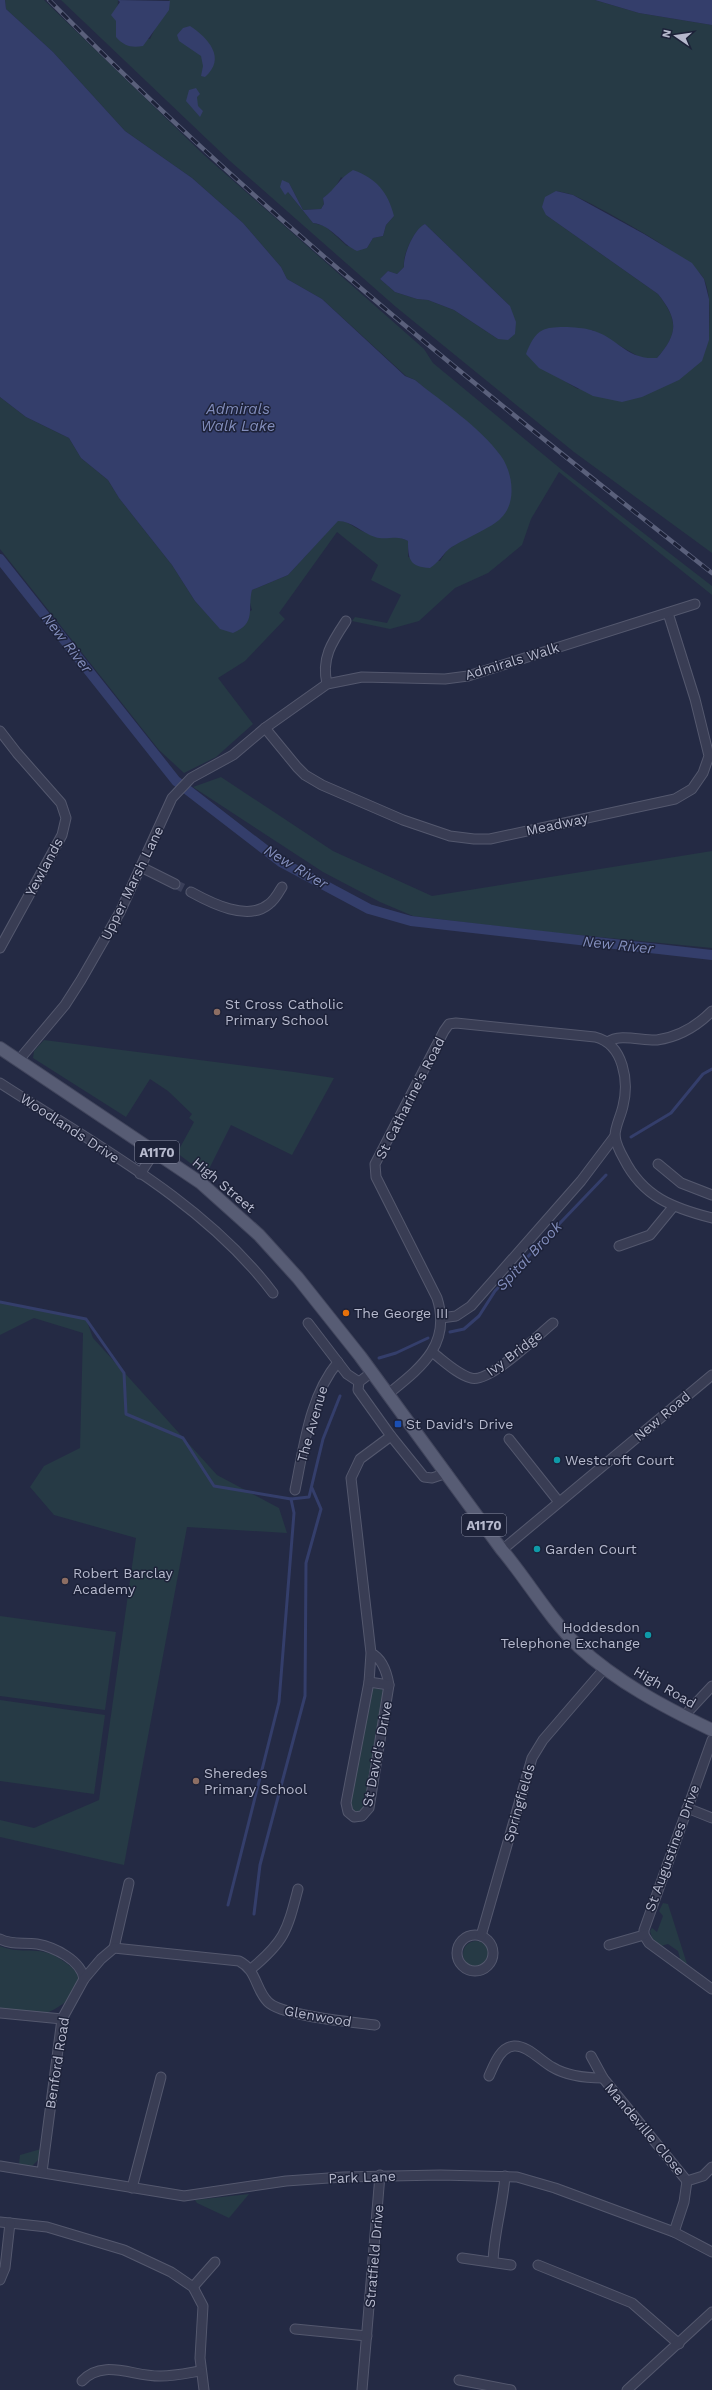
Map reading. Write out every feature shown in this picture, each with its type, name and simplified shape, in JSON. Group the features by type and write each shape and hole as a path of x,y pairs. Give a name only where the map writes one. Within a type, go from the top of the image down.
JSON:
{"main road":[{"name":"High Street","path":"0,1048 155,1151 214,1194 280,1257 372,1372"},
{"name":"A1170","path":"372,1372 502,1550 529,1583 552,1617 578,1645 605,1668"},
{"name":"High Road","path":"605,1668 662,1706 712,1730"}],"street":[{"name":"Admirals Walk","path":"265,728 327,684 362,677 445,679 468,676 695,604"},
{"name":"Meadway","path":"265,728 298,768 314,780 403,820 459,838 490,839 675,799 692,789 703,773 709,756 697,706 668,613"},
{"path":"327,684 324,666 326,654 346,621"},
{"name":"Upper Marsh Lane","path":"18,1061 65,1005 81,980 120,912 174,795 191,778 233,756 265,728"},
{"name":"Yewlands","path":"0,731 61,802 66,818 62,835 0,948"},
{"path":"141,867 175,884"},
{"path":"191,892 206,900 236,910 254,911 269,905 282,887"},
{"name":"St Catharine's Road","path":"388,1394 418,1370 432,1352 437,1344 441,1318 437,1298 376,1178 375,1169 444,1031 449,1024 456,1023 595,1037 608,1042 616,1038 650,1040 673,1036 697,1023 712,1011"},
{"path":"441,1318 456,1316 471,1306 581,1181 615,1136 624,1102 624,1076 620,1058 608,1042"},
{"name":"Woodlands Drive","path":"0,1082 140,1174 213,1228 241,1255 273,1293"},
{"path":"615,1136 622,1157 638,1181 673,1207 712,1218"},
{"path":"140,1174 155,1151"},
{"path":"658,1164 680,1183 712,1195"},
{"path":"619,1246 650,1234 673,1207"},
{"name":"Ivy Bridge","path":"432,1352 464,1375 470,1378 480,1379 498,1368 553,1322"},
{"path":"308,1323 350,1377 359,1382"},
{"name":"The Avenue","path":"295,1490 315,1402 325,1379 338,1362"},
{"path":"359,1382 372,1372"},
{"name":"New Road","path":"502,1550 712,1375"},
{"path":"359,1382 360,1393 391,1436 424,1477 432,1478 447,1473"},
{"name":"St David's Drive","path":"371,1653 378,1658 386,1670 389,1685 368,1808 362,1816 354,1817 348,1812 346,1803 369,1682 371,1653 351,1478 360,1459 391,1436"},
{"path":"509,1439 560,1502"},
{"name":"Springfields","path":"481,1936 532,1758 543,1740 605,1668"},
{"name":"St David's Drive","path":"369,1682 389,1685"},
{"path":"684,1716 712,1686"},
{"name":"St Augustines Drive","path":"644,1935 645,1924 712,1740"},
{"path":"687,1808 712,1818"},
{"path":"130,1883 114,1948 214,1957 238,1961 251,1970 274,1948 285,1934 298,1890"},
{"path":"609,1945 644,1935 649,1943 712,1989"},
{"path":"0,1939 9,1942 37,1944 51,1948 79,1966 84,1979"},
{"name":"Benford Road","path":"42,2172 62,2019 84,1979 101,1959 114,1948"},
{"name":"Glenwood","path":"251,1970 264,1997 276,2008 291,2012 375,2026"},
{"path":"0,2013 62,2019"},
{"name":"Mandeville Close","path":"489,2076 503,2052 515,2046 524,2049 552,2067 565,2072 589,2078 602,2078"},
{"name":"Mandeville Close","path":"591,2056 602,2078 687,2181"},
{"path":"132,2188 162,2077"},
{"name":"Park Lane","path":"0,2166 184,2196 286,2182 380,2175 505,2176 549,2185 674,2232 712,2252"},
{"path":"674,2232 682,2210 687,2181 703,2176 712,2167"},
{"name":"Stratfield Drive","path":"362,2390 380,2175"},
{"path":"493,2262 494,2240 501,2217 505,2176"},
{"path":"0,2222 47,2227 69,2232 124,2250 171,2272 193,2287 203,2306 200,2371 204,2390"},
{"path":"0,2280 5,2268 10,2223"},
{"path":"462,2258 511,2265"},
{"path":"193,2287 215,2262"},
{"path":"538,2266 632,2303 679,2344"},
{"path":"627,2390 679,2344 712,2312"},
{"path":"295,2329 367,2336"},
{"path":"82,2381 88,2374 101,2370 116,2370 140,2375 162,2376 200,2371"},
{"path":"459,2380 511,2390"}],"shaded area":[{"path":"5,0 44,0 204,155 424,349 433,363 562,470 712,586 712,595 559,472 531,519 522,545 488,573 455,588 419,621 390,629 352,621 355,617 387,623 401,595 371,580 378,565 337,532 279,613 285,619 245,661 218,678 253,724 216,757 184,773 159,750 0,549 0,397 26,417 69,438 81,458 108,480 119,498 172,565 195,601 220,628 252,610 249,600 252,590 288,575 338,520 365,532 398,537 408,541 408,557 440,561 447,550 470,535 502,458 485,438 415,380 406,376 322,299 287,279 281,267 243,223 192,178 125,131 53,52 6,9"},
{"path":"61,0 118,0 116,37 150,39 169,0 595,0 639,13 712,25 712,553 574,452 396,307 230,161","holes":["341,177 394,216 386,225 383,236 373,238 367,248 347,246 325,226 313,223 288,192 289,183 303,210 321,209 324,204 323,198 334,190","556,191 571,194 644,233 682,259 696,270 704,279 707,286 710,309 709,339 578,389 556,376 592,330 643,359 657,358 669,341 673,326 669,311 658,294 546,215","425,224 510,306 498,339 454,310 428,300 417,299 395,292 380,279 388,271 397,274 404,267 407,249 413,237"]},
{"path":"221,777 333,851 432,896 712,851 712,948 537,931 413,916 380,902 323,872 193,787"},
{"path":"44,1040 334,1078 292,1155 231,1125 206,1175 177,1153 194,1122 189,1118 192,1114 168,1091 150,1079 126,1117 33,1058 34,1051"},
{"path":"0,1302 86,1319 93,1338 217,1475 279,1508 287,1533 187,1527 124,1865 0,1837 0,1820 34,1828 99,1800 136,1538 54,1515 30,1487 44,1466 80,1448 83,1333 34,1318 0,1335"},
{"path":"0,1616 116,1632 105,1710 0,1696"},
{"path":"374,1688 385,1690 365,1807 361,1811 356,1812 352,1811 350,1804 371,1690"},
{"path":"0,1700 105,1715 94,1794 0,1781"},
{"path":"663,1903 668,1904 687,1964 677,1959 680,1958 678,1951 668,1944 661,1946 653,1941 650,1931 652,1928 657,1932 663,1916 659,1911"},
{"path":"476,1941 485,1945 489,1954 485,1963 476,1967 467,1963 463,1954 467,1945"},
{"path":"0,1946 13,1950 41,1951 54,1955 69,1965 76,1972 79,1979 75,1992 63,2004 43,2014 0,2011"},
{"path":"41,2149 39,2159 32,2166 19,2164 20,2155"},
{"path":"249,2194 229,2218 197,2203 195,2200"}],"water":[{"name":"Admirals Walk Lake","path":"0,0 5,0 6,9 53,52 125,131 192,178 243,223 281,267 287,279 322,299 405,376 415,380 460,415 492,445 505,463 512,488 506,512 497,522 449,549 430,568 414,564 410,558 408,541 400,538 375,537 348,523 338,521 288,575 252,590 250,615 245,625 241,629 233,633 220,629 195,601 172,565 119,498 108,480 81,458 69,438 26,417 0,397"},
{"path":"118,0 170,1 169,10 143,46 128,46 116,37 116,21 111,15 120,2"},
{"path":"595,0 712,0 712,25 639,13"},
{"path":"190,26 208,42 215,56 211,70 205,77 201,76 203,66 201,56 179,41 177,35 183,28"},
{"path":"196,88 200,94 197,97 198,106 203,111 200,117 186,101 189,90"},
{"path":"353,170 368,177 380,187 388,200 394,216 386,225 383,236 373,238 367,248 357,251 351,248 326,227 313,223 288,192 285,195 280,187 282,180 289,183 303,210 321,209 324,204 323,198 344,176"},
{"path":"556,191 573,195 644,234 692,263 704,279 709,299 709,340 702,361 679,380 642,397 622,402 593,396 539,368 526,354 530,344 537,334 547,328 553,327 574,327 600,333 629,352 646,358 657,358 669,341 672,333 672,319 665,303 658,294 546,215 542,207 545,197"},
{"path":"425,224 510,306 516,322 515,334 508,340 498,339 454,310 428,300 417,299 395,292 380,279 388,271 397,274 404,267 407,249 417,231"}],"waterway":[{"name":"New River","path":"0,559 176,781 281,862 369,909 411,921 712,955"},
{"name":"Spital Brook","path":"631,1137 671,1113 703,1074 712,1069"},
{"name":"Spital Brook","path":"450,1332 464,1329 479,1316 495,1291 606,1175"},
{"name":"Spital Brook","path":"0,1302 86,1319 124,1373 126,1414 183,1438 214,1486 291,1499 309,1497 323,1439 340,1396"},
{"name":"Spital Brook","path":"379,1358 396,1353 428,1338"},
{"path":"254,1914 260,1865 305,1696 306,1563 321,1509 312,1488"},
{"path":"228,1905 279,1702 294,1513 291,1499"}],"tunnel":[{"path":"175,884 191,892"}],"railway":[{"path":"49,0 127,77 207,152 371,297 540,436 712,573"}],"place":[{"name":"St Cross Catholic Primary School","path":"217,1012"},
{"name":"The George III","path":"346,1313"},
{"name":"St David's Drive","path":"398,1424"},
{"name":"Westcroft Court","path":"557,1460"},
{"name":"Garden Court","path":"537,1549"},
{"name":"Robert Barclay Academy","path":"65,1581"},
{"name":"Hoddesdon Telephone Exchange","path":"648,1635"},
{"name":"Sheredes Primary School","path":"196,1781"}]}
